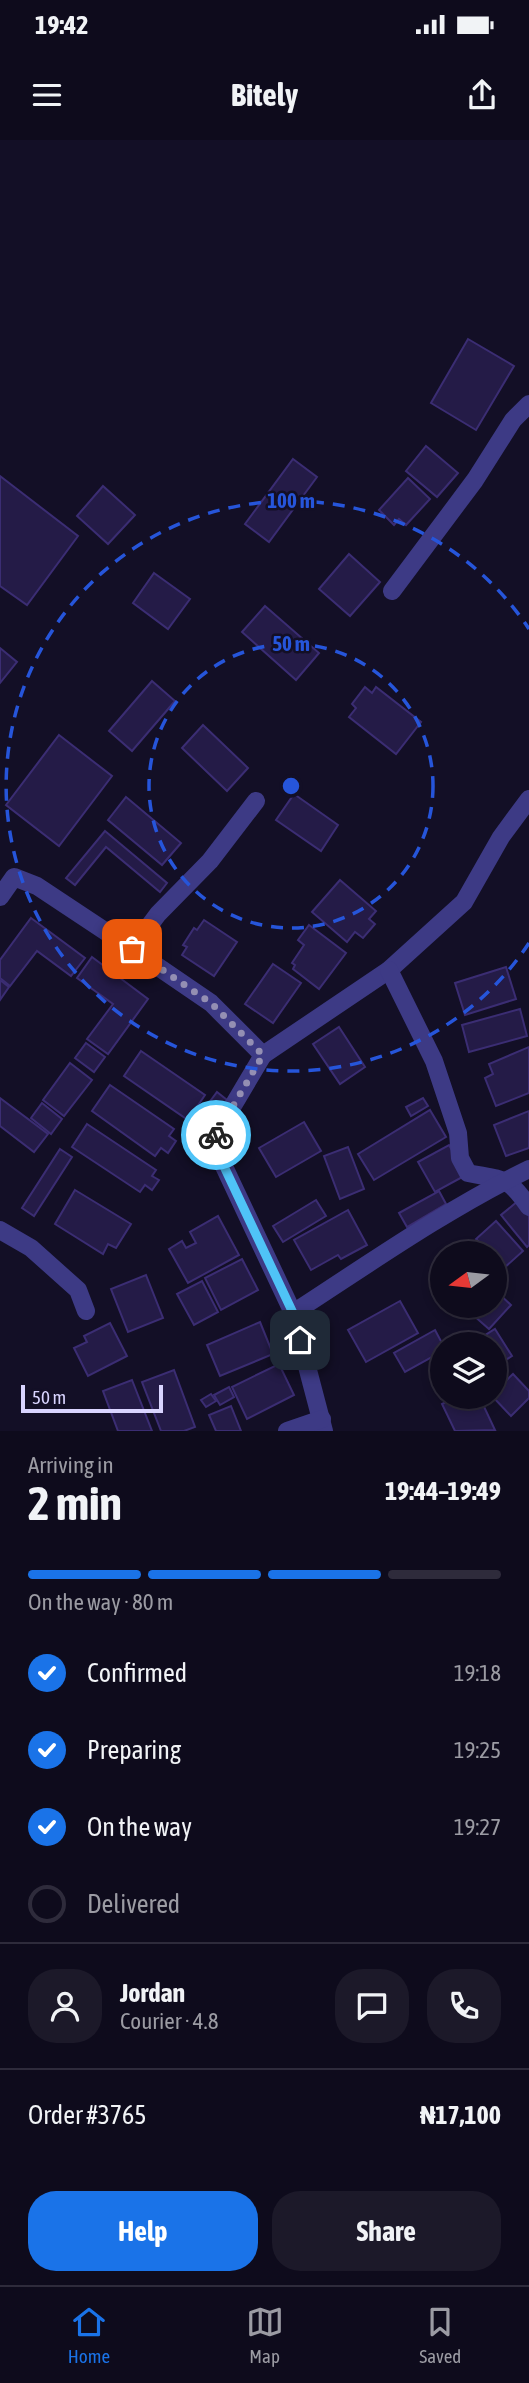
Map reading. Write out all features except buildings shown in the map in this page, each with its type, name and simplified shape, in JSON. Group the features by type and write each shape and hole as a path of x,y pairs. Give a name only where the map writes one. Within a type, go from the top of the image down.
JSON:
{"street":[{"path":"392,591 475,480 513,420 529,404"},
{"path":"287,1431 323,1425 293,1313 212,1141 263,1055 389,970 464,902 501,836 529,799"},
{"path":"132,949 158,914 210,860 256,801"},
{"path":"0,897 14,877 37,886 211,1003 263,1055"},
{"path":"389,970 434,1061 458,1133 463,1166 468,1172 505,1181 516,1188 529,1207"},
{"path":"293,1313 394,1248 529,1169"},
{"path":"0,1230 31,1248 78,1290 86,1311"}],"way so far":[{"path":"132,949 211,1003 263,1055 216,1135"}],"route":[{"path":"216,1135 212,1141 293,1313 300,1340"}]}
